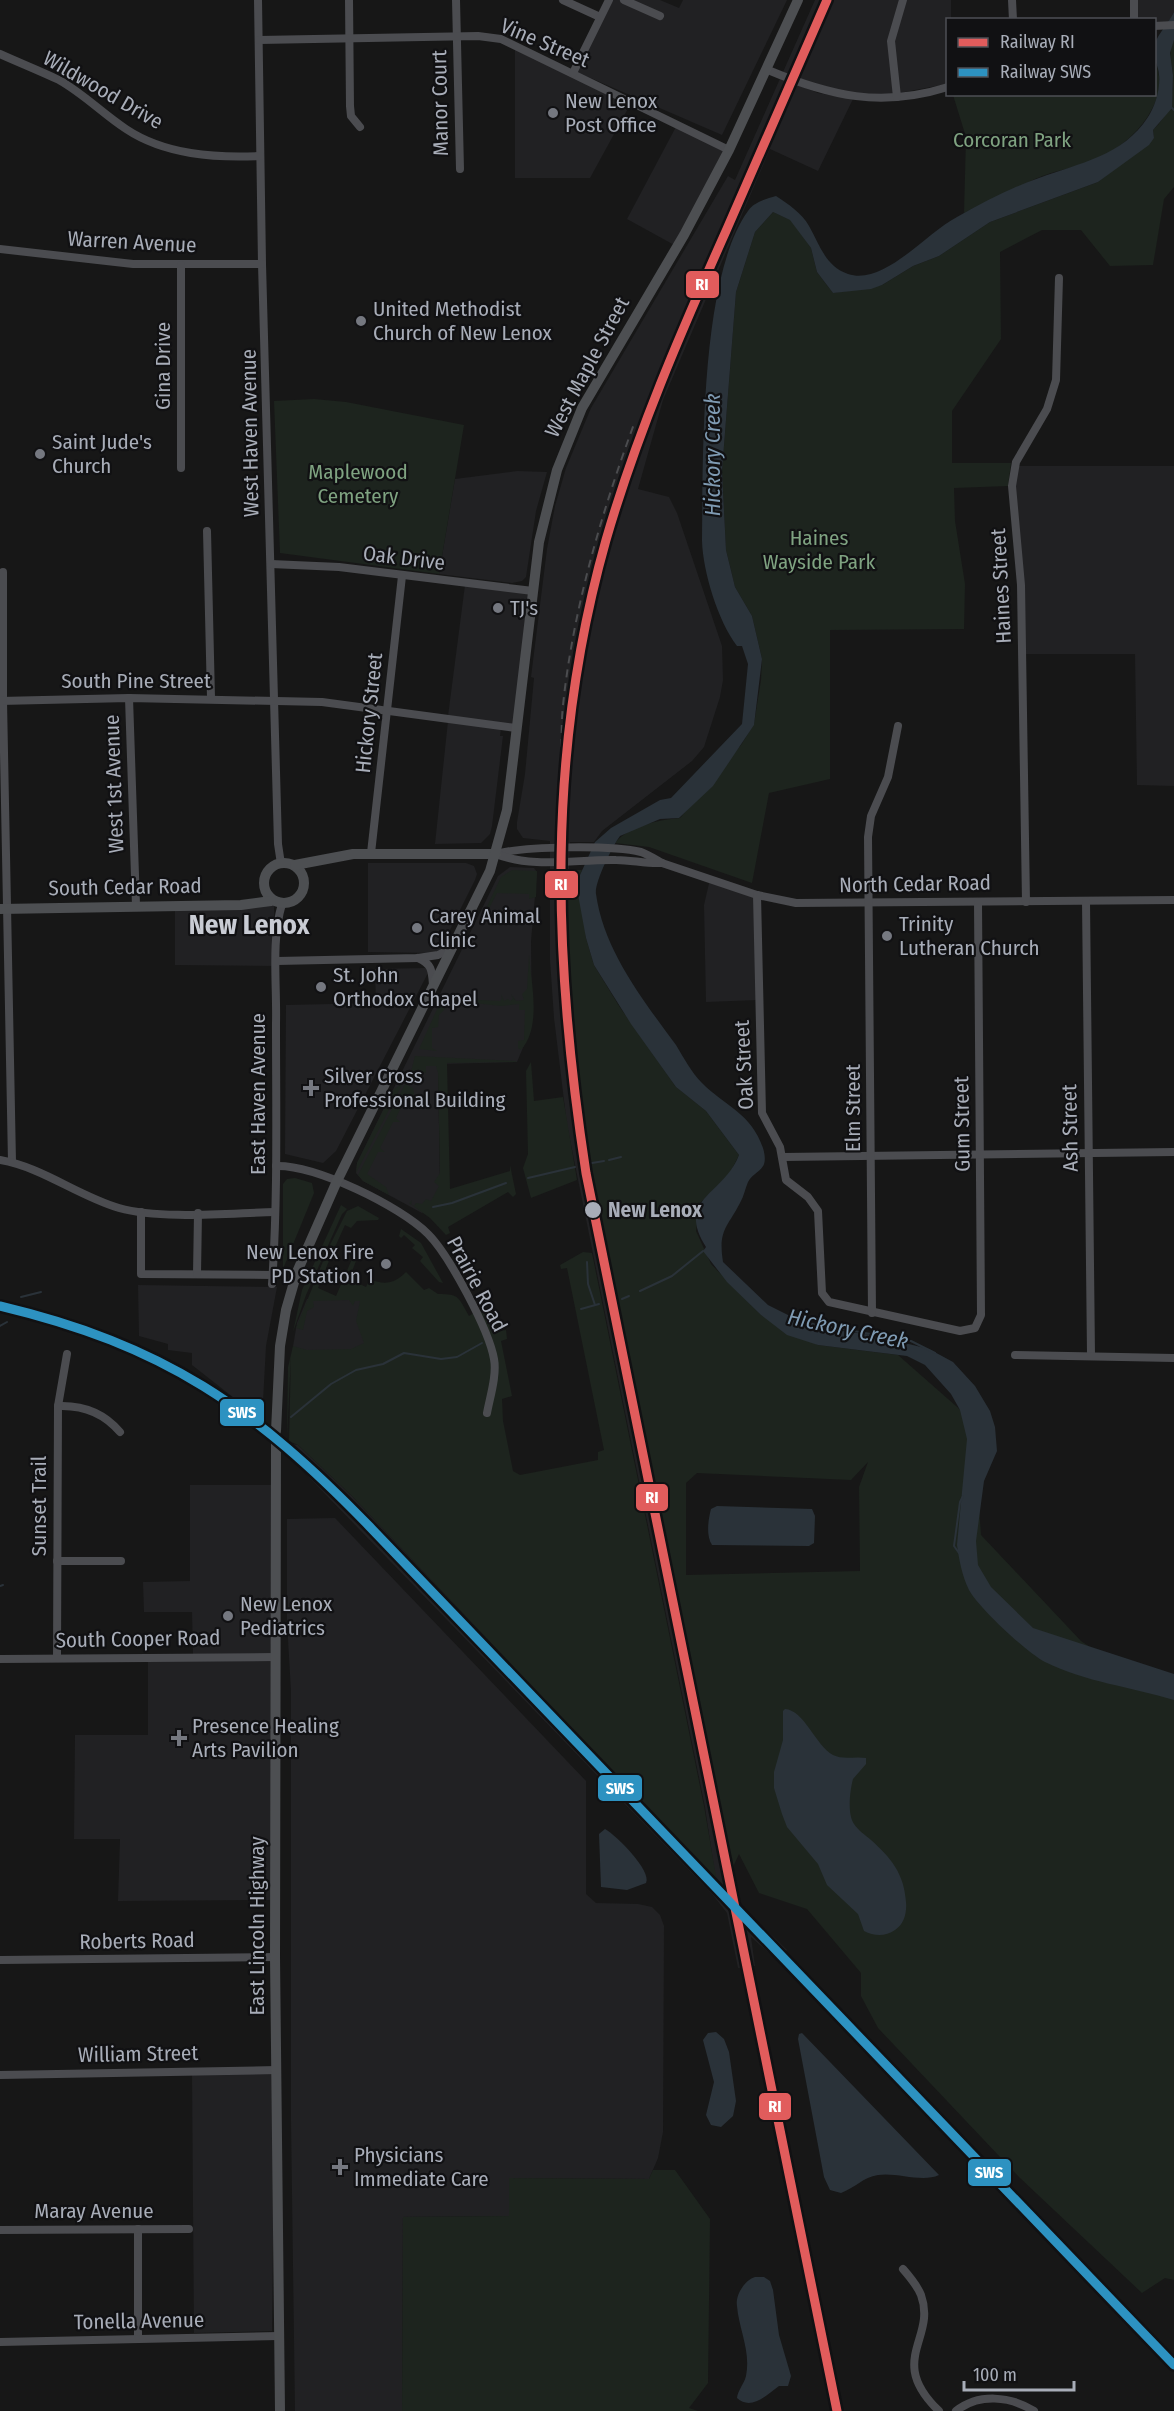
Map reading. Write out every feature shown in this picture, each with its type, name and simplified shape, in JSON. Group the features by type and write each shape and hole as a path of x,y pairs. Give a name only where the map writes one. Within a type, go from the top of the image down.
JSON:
{"main road":[{"name":"West Maple Street","path":"337,1181 496,854 507,810 533,591 548,501 570,433 620,340 684,235 729,150 768,70 798,0"},
{"name":"North Cedar Road","path":"295,865 353,854 371,853 496,854"},
{"path":"265,888 276,902 296,897 303,880 315,863"},
{"path":"250,903 265,888 269,873 282,864 295,865 303,880"},
{"name":"South Cedar Road","path":"4,908 276,902"},
{"name":"East Lincoln Highway","path":"280,2411 275,1957 278,1369 286,1310 314,1227 337,1181"}],"street":[{"name":"West Haven Avenue","path":"258,0 272,700 278,844 282,864"},
{"path":"349,0 350,106 351,116 360,127"},
{"name":"Manor Court","path":"456,0 460,169"},
{"path":"563,0 600,17"},
{"path":"573,73 609,0"},
{"path":"624,0 660,16"},
{"path":"897,98 891,41 903,0"},
{"path":"1012,0 1013,18"},
{"path":"1134,0 1134,18"},
{"path":"1156,26 1174,25"},
{"name":"Vine Street","path":"259,40 478,36 501,39 729,150"},
{"name":"Wildwood Drive","path":"0,54 60,81 92,101 128,130 155,143 193,154 260,156"},
{"path":"768,70 834,94 871,99 897,98 946,87"},
{"name":"Warren Avenue","path":"0,249 133,264 262,264"},
{"name":"Gina Drive","path":"181,265 181,468"},
{"name":"Haines Street","path":"1026,902 1021,585 1012,486 1016,462 1047,409 1056,380 1059,278"},
{"path":"207,531 211,698"},
{"name":"Oak Drive","path":"270,564 339,567 533,591"},
{"path":"3,572 4,908 12,1162"},
{"name":"Hickory Street","path":"371,853 402,576"},
{"name":"South Pine Street","path":"2,701 129,698 272,700 387,710 516,728"},
{"name":"West 1st Avenue","path":"129,698 136,905"},
{"name":"Elm Street","path":"872,1313 870,903 867,837 871,816 888,777 898,726"},
{"name":"North Cedar Road","path":"496,854 515,849 629,850 649,855 662,863 757,895 813,904 1174,900"},
{"name":"North Cedar Road","path":"496,854 514,861 662,863"},
{"name":"Oak Street","path":"757,895 762,1113 783,1157 786,1180 808,1197 818,1211 822,1293 829,1302 872,1313"},
{"name":"Ash Street","path":"1086,901 1091,1355"},
{"name":"East Haven Avenue","path":"272,1284 276,1166 278,920 276,902"},
{"name":"Gum Street","path":"872,1313 960,1331 975,1328 981,1315 978,902"},
{"path":"277,961 418,957 438,955 452,948"},
{"path":"418,957 432,967 434,985"},
{"path":"783,1157 1174,1152"},
{"path":"0,1160 12,1162 116,1207 141,1212 275,1212"},
{"name":"Prairie Road","path":"276,1166 311,1170 337,1181 403,1216 421,1228 437,1246 472,1307 492,1352 494,1361 487,1413"},
{"path":"141,1212 141,1274 273,1275"},
{"path":"197,1274 198,1213"},
{"name":"Sunset Trail","path":"57,1658 57,1406 66,1354"},
{"path":"1015,1355 1174,1358"},
{"path":"57,1406 73,1406 90,1410 112,1422 120,1432"},
{"path":"57,1561 121,1561"},
{"name":"South Cooper Road","path":"0,1659 276,1657"},
{"name":"Roberts Road","path":"0,1960 275,1957"},
{"name":"William Street","path":"0,2075 278,2070"},
{"path":"138,2229 138,2339"},
{"name":"Maray Avenue","path":"0,2230 189,2229"},
{"path":"903,2269 915,2283 922,2297 923,2319 916,2345 914,2373 919,2388 939,2411"},
{"name":"Tonella Avenue","path":"0,2342 279,2336"},
{"path":"956,2411 971,2402 995,2398 1016,2401 1034,2411"}],"shaded area":[{"path":"605,0 660,0 679,8 683,0 787,0 722,135 572,70"},
{"path":"815,0 951,0 951,18 946,18 946,84 878,97 801,86 818,93 853,99 818,171 770,149 663,400 638,489 669,497 677,513 722,646 723,680 720,697 704,747 692,761 602,831 594,842 570,842 569,870 592,1168 741,1905 787,1950 779,1962 751,1937 755,1966 738,1968 727,1913 712,1894 301,1469 303,1466 292,1456 292,1444 298,1445 352,1496 716,1881 705,1807 567,1125 554,1018 550,960 550,841 523,838 517,829 517,822 525,774 534,678 531,677 547,549 555,506 566,468 591,408 728,176 735,180"},
{"path":"1136,0 1174,0 1174,12 1168,23 1156,24 1156,18 1136,18"},
{"path":"515,47 631,103 590,178 515,178"},
{"path":"677,125 726,150 676,246 627,219"},
{"path":"1017,466 1174,466 1174,786 1137,785 1135,654 1024,654 1014,485"},
{"path":"517,471 547,472 536,511 526,577 522,581 512,583 439,574 455,479"},
{"path":"465,585 531,592 515,727 448,716"},
{"path":"448,721 501,729 500,736 503,736 492,826 490,834 481,843 435,844"},
{"path":"368,863 466,863 474,866 477,874 475,880 440,950 433,953 368,952"},
{"path":"510,867 534,868 537,872 531,941 532,1026 517,1062 438,1064 440,1186 432,1202 422,1213 363,1181 356,1173 357,1163 498,876"},
{"path":"710,879 756,895 758,1000 706,1002 704,905"},
{"path":"274,905 275,966 175,965 175,906"},
{"path":"426,968 428,973 336,1151 323,1163 285,1154 286,1005 376,1003 375,969"},
{"path":"138,1285 277,1287 266,1346 262,1420 192,1365 192,1353 168,1350 168,1344 139,1336"},
{"path":"365,1298 366,1351 292,1352 297,1323 307,1299"},
{"path":"190,1485 274,1485 274,1900 118,1901 120,1839 74,1839 75,1735 148,1735 148,1659 193,1654 192,1612 144,1612 143,1582 190,1581"},
{"path":"335,1518 586,1781 586,1894 596,1903 638,1904 652,1907 660,1915 664,1926 663,2132 658,2158 649,2179 510,2178 509,2216 403,2217 402,2411 295,2411 291,2121 291,1691 287,1622 287,1519"},
{"path":"192,2072 275,2072 272,2331 194,2333"}],"green space":[{"name":"Haines Wayside Park","path":"1174,40 1174,187 1164,199 1153,265 1110,266 1081,230 1042,230 1000,252 1001,339 952,411 952,463 1011,463 1008,486 954,488 955,521 965,584 964,629 830,630 830,779 769,793 752,883 649,847 615,843 636,828 654,822 680,818 741,745 754,724 762,659 752,616 735,587 726,550 722,471 736,292 755,232 773,212 791,220 811,248 817,272 833,293 882,285 913,266 939,256 990,222 1098,182 1154,138 1153,130 1163,118 1172,97 1171,53"},
{"name":"Corcoran Park","path":"1156,66 1159,77 1158,92 1154,106 1146,120 1123,143 1097,159 1035,179 964,213 966,137 953,96 1156,96"},
{"name":"Maplewood Cemetery","path":"314,399 346,402 464,425 439,574 280,553 274,401"},
{"path":"512,870 537,871 536,897 529,899 529,894 497,893 484,918 482,917 501,877"},
{"path":"564,870 582,870 580,875 586,938 594,965 619,1006 676,1087 706,1111 739,1155 730,1173 699,1204 696,1231 711,1264 761,1315 818,1345 898,1355 973,1421 981,1535 1081,1641 1148,1686 1174,1685 1174,2280 1165,2278 1142,2293 1019,2177 878,2028 861,1996 861,1973 807,1909 759,1893 739,1854 733,1867 588,1164 568,1001","holes":["868,1462 859,1487 860,1571 686,1575 686,1483 697,1473 851,1480"]},
{"path":"529,955 534,1004 533,1017 527,1040 521,1050 518,1048 518,1041 524,1040 525,1010 519,1010 519,1004 501,1006 475,1003 475,994 479,1000 500,1001 501,994 504,1001 508,999 510,1001 513,999 511,994 516,1001 524,1000 522,994 527,989"},
{"path":"443,996 452,997 458,1006 455,1009 454,1003 445,1002 445,1009 439,1015 438,1027 432,1028 432,1048 437,1051 419,1049"},
{"path":"415,1056 517,1062 447,1063 450,1189 510,1171 510,1165 516,1194 513,1197 508,1192 448,1227 450,1233 446,1235 430,1218 409,1203 412,1200 411,1204 414,1206 416,1203 422,1204 426,1199 431,1201 439,1186 434,1182 440,1173 438,1073 436,1066 426,1066 426,1073 420,1071 418,1074 423,1078 417,1079 410,1076"},
{"path":"531,1062 534,1101 563,1097 577,1180 531,1198 523,1168 528,1154 526,1071"},
{"path":"402,1084 356,1173 357,1163 394,1089"},
{"path":"405,1084 413,1088 414,1094 412,1097 407,1095 396,1118 400,1122 393,1122 380,1148 385,1152 378,1152 367,1174 386,1187 389,1195 363,1181 358,1175"},
{"path":"295,1178 312,1183 314,1193 283,1269 283,1184 287,1179"},
{"path":"341,1205 347,1209 342,1214 306,1295 293,1332 302,1290"},
{"path":"358,1206 379,1218 378,1220 357,1221 351,1228 345,1225 335,1247 330,1245 347,1211"},
{"path":"401,1229 421,1243 443,1283 439,1282 420,1261 423,1257 412,1248 415,1245 404,1235 401,1238 399,1236"},
{"path":"328,1249 333,1251 318,1288 336,1296 352,1259 356,1261 349,1279 366,1287 370,1279 389,1282 398,1279 406,1272 424,1290 429,1288 438,1294 458,1298 469,1316 482,1308 479,1300 486,1293 482,1299 499,1331 506,1330 507,1339 501,1341 512,1396 502,1399 503,1421 513,1471 520,1475 598,1460 598,1452 604,1450 567,1268 561,1269 560,1265 583,1252 592,1253 704,1806 717,1882 352,1496 298,1445 289,1441 291,1355 287,1439 288,1367 293,1346 307,1350 351,1349 364,1343 356,1321 360,1301 355,1301 353,1306 349,1300 313,1301 314,1307 307,1311 303,1330 296,1328"},
{"path":"653,2170 675,2170 710,2219 708,2383 689,2408 698,2411 402,2411 403,2217 509,2216 509,2178 649,2179"}],"water":[{"path":"1174,12 1174,40 1170,53 1173,75 1172,108 1153,130 1154,138 1149,145 1098,182 990,222 939,256 913,266 871,289 833,293 817,272 811,248 790,220 773,212 755,232 736,292 722,471 726,550 735,587 752,616 762,659 754,725 713,786 679,818 660,819 620,836 601,873 596,894 607,935 638,992 694,1074 752,1126 763,1148 765,1162 748,1182 725,1230 722,1243 723,1262 768,1305 788,1315 835,1330 872,1335 929,1349 953,1362 975,1386 990,1411 995,1427 997,1451 984,1481 976,1541 978,1565 991,1587 1033,1628 1174,1674 1174,1700 1076,1675 1045,1662 1015,1640 974,1598 964,1579 957,1545 967,1439 960,1410 951,1394 925,1365 907,1356 818,1345 787,1335 761,1315 727,1282 703,1251 706,1247 698,1231 696,1218 699,1207 732,1168 739,1155 706,1111 676,1087 631,1024 594,965 586,938 577,889 580,875 595,842 611,828 660,800 671,798 742,724 748,664 742,646 737,646 730,636 718,610 709,581 703,553 702,505 704,417 713,322 721,279 732,241 748,211 757,203 776,196 803,217 824,254 834,266 848,274 862,276 876,272 904,256 957,217 987,201 1028,182 1099,156 1126,141 1138,130 1154,107 1159,81 1156,42"},
{"path":"717,1506 812,1509 815,1516 814,1543 809,1546 712,1545 708,1523 711,1509"},
{"path":"785,1709 798,1715 833,1755 866,1758 866,1764 853,1779 850,1814 856,1826 895,1867 905,1892 903,1921 898,1928 887,1934 879,1935 864,1931 858,1914 827,1885 818,1864 787,1827 774,1788 774,1772 783,1740 783,1711"},
{"path":"605,1829 617,1838 639,1862 644,1870 646,1883 627,1890 601,1887 599,1834"},
{"path":"716,2032 724,2039 729,2052 736,2101 733,2116 721,2127 711,2125 706,2115 714,2082 703,2040 708,2033"},
{"path":"802,2033 939,2175 917,2178 885,2174 868,2178 841,2193 830,2190 824,2177 798,2039 799,2034"},
{"path":"755,2277 764,2277 770,2281 779,2335 791,2376 788,2386 779,2386 759,2400 748,2403 737,2398 745,2379 747,2358 737,2302 742,2288"}],"waterway":[{"path":"609,1160 621,1157"},
{"path":"592,1163 604,1161"},
{"path":"528,1178 575,1167"},
{"path":"433,1207 452,1203 506,1183"},
{"path":"640,1291 672,1276 703,1251"},
{"path":"587,1262 588,1284 595,1305"},
{"path":"21,1297 41,1292"},
{"path":"622,1299 629,1296"},
{"path":"581,1309 599,1304"},
{"path":"0,1326 7,1322"},
{"name":"Hickory Creek","path":"819,1325 911,1341 935,1353"},
{"path":"291,1417 331,1384 356,1370 383,1364 404,1353 441,1359 457,1357 482,1343"},
{"name":"Hickory Creek","path":"959,1553 954,1546 960,1502 963,1496"}],"railway":[{"path":"561,761 563,705 581,598 610,493 634,424"}],"rail line":[{"name":"RI","path":"827,0 676,345 618,500 587,619 573,698 565,777 561,855 562,934 567,1013 586,1173 837,2411"},
{"name":"SWS","path":"0,1306 111,1340 159,1361 203,1386 286,1447 370,1527 1174,2365"}],"place":[{"name":"New Lenox Post Office","path":"553,113"},
{"name":"United Methodist Church of New Lenox","path":"361,321"},
{"name":"Saint Jude's Church","path":"40,454"},
{"name":"TJ's","path":"498,608"},
{"name":"Carey Animal Clinic","path":"417,928"},
{"name":"Trinity Lutheran Church","path":"887,936"},
{"name":"St. John Orthodox Chapel","path":"321,987"},
{"name":"Silver Cross Professional Building","path":"311,1088"},
{"name":"New Lenox","path":"593,1210"},
{"name":"New Lenox Fire PD Station 1","path":"386,1264"},
{"name":"New Lenox Pediatrics","path":"228,1616"},
{"name":"Presence Healing Arts Pavilion","path":"179,1738"},
{"name":"Physicians Immediate Care","path":"340,2167"}],"district":[{"name":"New Lenox","path":"249,925"}]}
